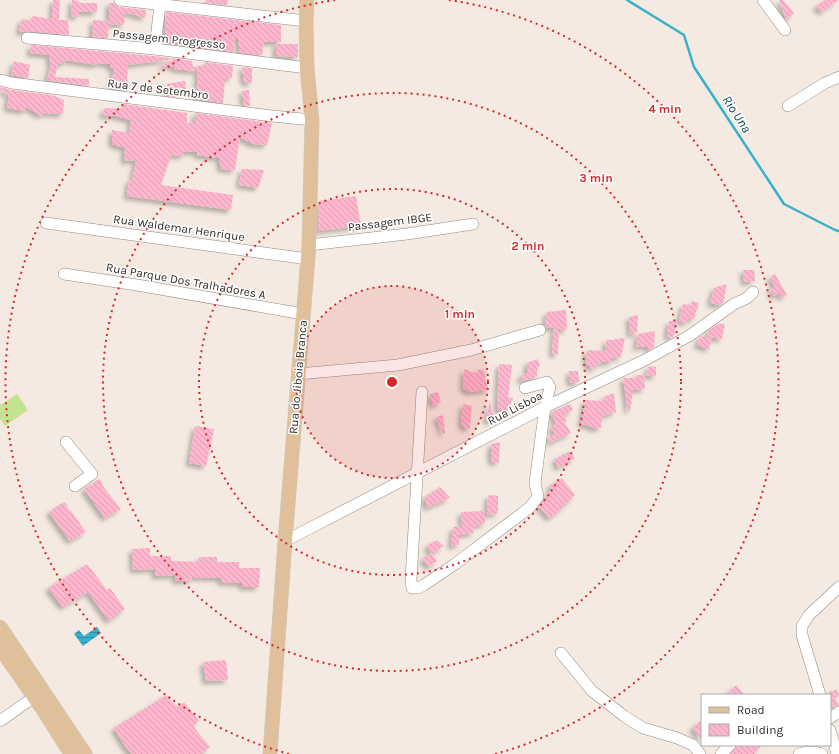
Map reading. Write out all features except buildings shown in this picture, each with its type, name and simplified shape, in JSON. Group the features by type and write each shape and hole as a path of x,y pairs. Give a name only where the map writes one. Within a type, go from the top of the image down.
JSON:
{"main road":[{"name":"Rua do Jiboia Branca","path":"270,754 285,541 309,252 312,120 307,68 307,0"},
{"path":"0,627 85,754"},
{"path":"0,648 71,754"}],"street":[{"path":"120,0 160,4 198,4 306,21"},
{"path":"763,0 785,30"},
{"path":"156,49 160,4"},
{"name":"Passagem Progresso","path":"27,38 156,49 307,68"},
{"path":"788,106 825,83 839,77"},
{"name":"Rua 7 de Setembro","path":"1,80 12,83 264,116 312,120"},
{"name":"Rua Waldemar Henrique","path":"46,223 309,252"},
{"name":"Passagem IBGE","path":"309,252 407,234 473,224"},
{"name":"Rua Parque Dos Tralhadores A","path":"64,274 137,285 303,314"},
{"name":"Rua Lisboa","path":"285,541 545,408 645,360 688,336 734,304 747,298 753,292"},
{"path":"298,374 398,365 471,350 540,330"},
{"path":"422,392 411,580 412,588 416,589 454,564 529,508 538,497 535,483 545,408 550,387 548,383 542,383 525,388"},
{"path":"66,442 92,474 75,486"},
{"path":"820,694 802,635 802,626 809,615 839,587"},
{"path":"561,653 592,690 624,716 643,728 677,738 693,745 700,754"},
{"path":"0,721 34,697"},
{"path":"831,733 837,754"},
{"path":"721,754 729,746"},
{"path":"799,754 816,752 822,754"}],"green space":[{"path":"17,394 28,410 5,426 0,419 0,405"}],"water":[{"path":"97,627 101,633 83,646 74,634 79,630 84,636"}],"waterway":[{"name":"Rio Una","path":"627,0 684,35 694,67 784,204 839,231"}]}
